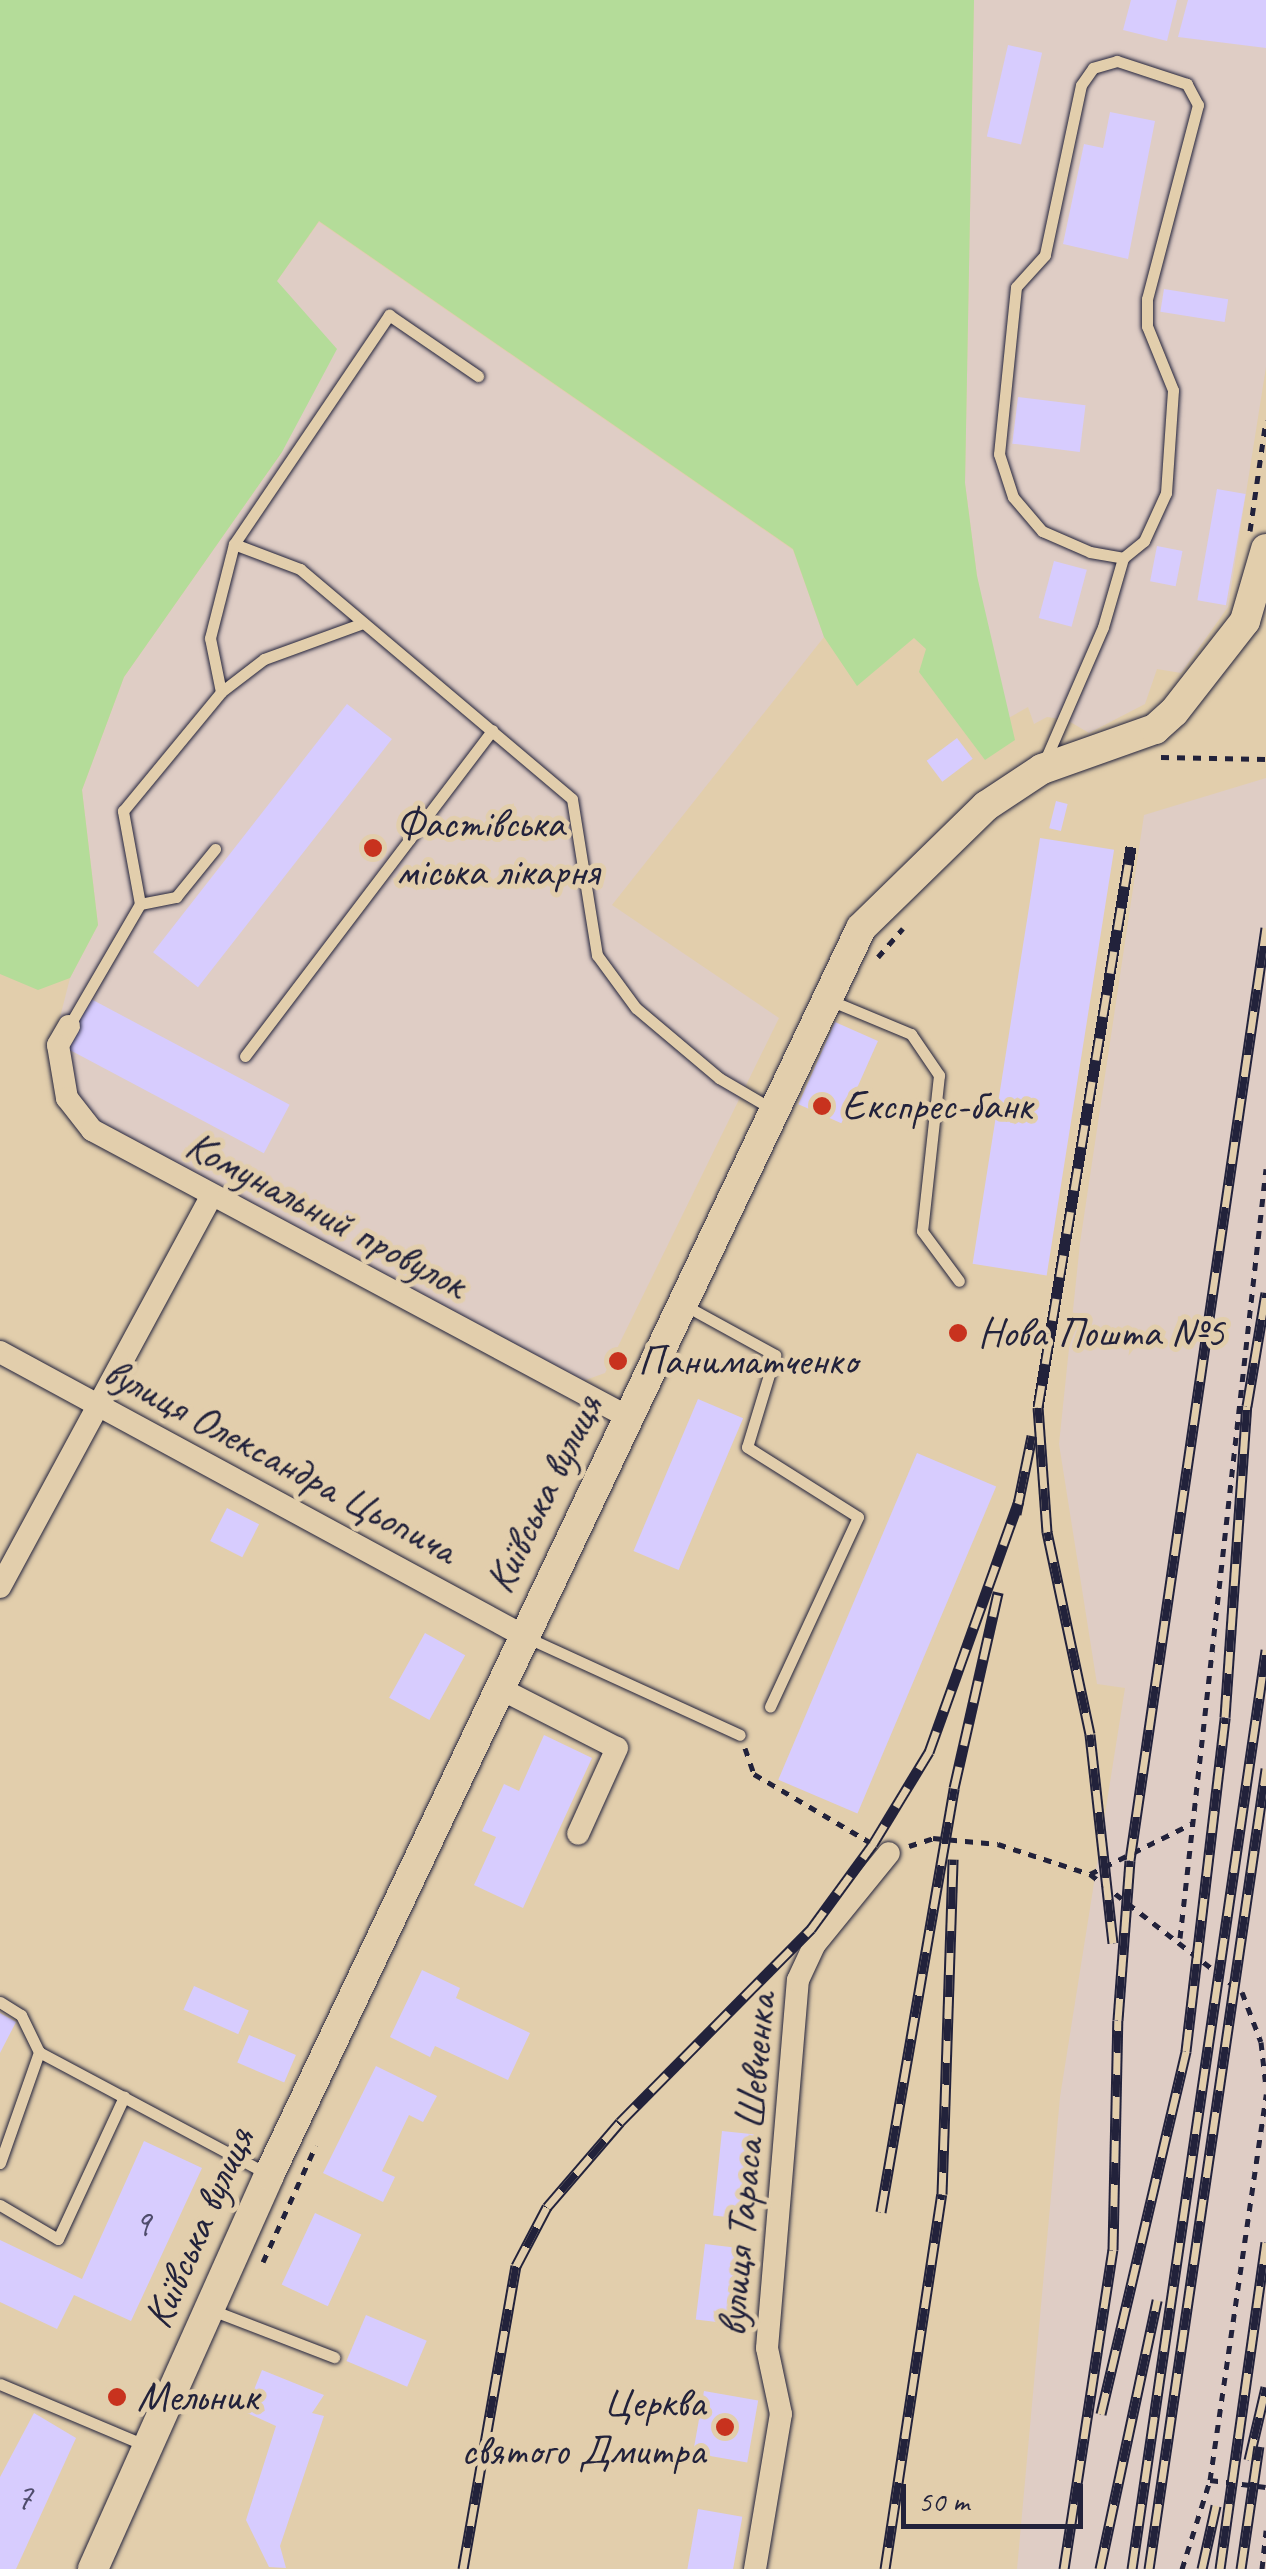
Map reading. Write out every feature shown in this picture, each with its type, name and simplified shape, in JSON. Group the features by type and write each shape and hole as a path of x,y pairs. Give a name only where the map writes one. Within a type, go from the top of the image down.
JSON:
{"main road":[{"name":"Київська вулиця","path":"92,2569 269,2175 774,1110 833,1002 861,928 986,806 1042,769 1131,739 1174,712 1244,621 1257,549"}],"street":[{"name":"Комунальний провулок","path":"69,1026 58,1046 67,1098 92,1130 210,1198 628,1417"},
{"path":"0,1587 210,1198"},
{"name":"вулиця Олександра Цьопича","path":"0,1352 524,1636"},
{"path":"499,1688 617,1748 578,1834"},
{"name":"вулиця Тараса Шевченка","path":"755,2569 781,2414 766,2348 798,1980 815,1944 889,1853"}],"lane":[{"path":"1042,769 1103,627 1123,558 1152,530 1166,493 1173,390 1147,326 1147,299 1198,105 1187,84 1117,61 1094,68 1080,86 1046,255 1016,288 999,454 1013,497 1042,530 1090,552 1123,558"},
{"path":"220,692 210,638 234,544 389,315 478,376"},
{"path":"234,544 300,568 572,800 598,955 636,1008 719,1078 774,1110"},
{"path":"69,1026 140,904 123,811 220,692 264,659 363,623"},
{"path":"246,1056 492,730"},
{"path":"140,904 176,897 215,849"},
{"path":"833,1002 910,1034 939,1075 922,1231 959,1281"},
{"path":"682,1304 775,1355 747,1447 858,1517 770,1707"},
{"path":"524,1636 740,1736"},
{"path":"0,2002 21,2015 39,2052 269,2175"},
{"path":"0,2163 39,2052"},
{"path":"0,2205 58,2239 124,2097"},
{"path":"209,2309 334,2357"},
{"path":"0,2384 147,2446"}],"path":[{"path":"1257,549 1266,420"},
{"path":"1131,739 1128,758 1266,759"},
{"path":"833,1002 916,913"},
{"path":"1180,1938 1266,1168"},
{"path":"740,1736 754,1774 889,1853 933,1838 998,1844 1075,1864 1180,1938 1242,1992 1261,2042 1266,2091 1210,2480 1182,2569"},
{"path":"1090,1874 1193,1823"},
{"path":"262,2264 320,2136"},
{"path":"1210,2480 1266,2486"},
{"path":"1262,2569 1266,2530"}],"shaded area":[{"path":"974,0 1266,0 1266,367 1228,607 1181,673 1157,669 1145,704 1089,733 1067,720 1047,717 1034,724 1028,707 1005,720 977,576 965,483"},
{"name":"Фастівська міська лікарня","path":"319,222 793,550 824,637 612,905 779,1018 605,1373 580,1382 56,1099 54,1041 70,978 98,925 82,790 124,677 282,452 277,281"},
{"path":"1266,778 1266,2569 1017,2569 1060,2097 1125,1688 1097,1684 1059,1444 1080,1243 1144,815"}],"green space":[{"path":"0,0 974,0 965,483 977,576 1015,740 985,760 919,672 926,649 914,638 857,686 824,637 793,549 319,221 277,281 337,349 282,452 124,677 82,790 98,925 70,978 38,990 0,974"}],"building":[{"path":"1131,0 1177,0 1167,41 1123,30"},
{"path":"1188,0 1266,0 1266,48 1178,37"},
{"path":"1008,45 1042,53 1021,144 987,137"},
{"path":"1110,112 1155,121 1128,259 1063,244 1084,144 1103,148"},
{"path":"1164,289 1228,299 1225,322 1160,312"},
{"path":"1018,397 1085,405 1080,452 1012,444"},
{"path":"1217,489 1246,494 1226,605 1197,600"},
{"path":"1157,546 1183,551 1176,586 1150,581"},
{"path":"1054,561 1087,570 1072,627 1039,618"},
{"path":"347,704 392,739 198,987 153,952"},
{"path":"957,738 973,759 942,782 927,761"},
{"path":"1056,801 1068,804 1061,831 1049,828"},
{"path":"1040,838 1114,850 1047,1275 973,1264"},
{"path":"91,999 290,1105 264,1153 65,1048"},
{"path":"835,1022 878,1041 841,1123 798,1104"},
{"path":"698,1399 743,1418 679,1570 634,1551"},
{"path":"917,1453 996,1487 857,1813 778,1780"},
{"path":"227,1508 259,1524 242,1557 210,1541"},
{"path":"425,1633 465,1655 429,1720 389,1698"},
{"path":"544,1735 592,1758 523,1908 474,1885 496,1837 482,1831 504,1784 519,1791"},
{"path":"422,1970 460,1988 456,1998 530,2033 508,2080 435,2046 430,2057 390,2037"},
{"path":"194,1986 249,2010 238,2034 183,2010"},
{"path":"0,2013 16,2022 0,2053"},
{"path":"249,2035 296,2055 284,2083 237,2063"},
{"path":"376,2066 437,2096 423,2122 409,2115 382,2171 395,2177 383,2202 323,2173"},
{"path":"722,2131 763,2135 754,2220 713,2216"},
{"path":"144,2141 202,2168 131,2321 74,2295 57,2329 0,2302 0,2240 82,2279"},
{"path":"315,2213 361,2235 328,2306 282,2285"},
{"path":"705,2244 747,2249 737,2325 696,2319"},
{"path":"366,2315 427,2341 407,2387 346,2361"},
{"path":"262,2370 324,2395 312,2413 324,2416 280,2546 286,2568 269,2567 246,2520 276,2426 245,2412"},
{"name":"Церква святого Дмитра","path":"704,2391 758,2401 747,2463 693,2453"},
{"path":"34,2413 76,2438 16,2569 0,2569 0,2477"},
{"path":"698,2509 742,2517 733,2569 687,2569"}],"railway":[{"path":"1113,1943 1090,1734 1047,1532 1038,1407 1131,847"},
{"path":"1064,2569 1113,2250 1118,2020 1130,1860 1266,928"},
{"path":"1101,2414 1186,2051 1225,1717 1247,1406 1266,1293"},
{"path":"1016,1514 1032,1436"},
{"path":"463,2569 516,2266 547,2207 620,2122 811,1929 873,1844 929,1752 1019,1501"},
{"path":"881,2212 954,1788 998,1592"},
{"path":"1132,2569 1266,1650"},
{"path":"1149,2569 1266,1769"},
{"path":"885,2569 942,2194 953,1859"},
{"path":"1220,2569 1266,2242"},
{"path":"1100,2569 1157,2300"},
{"path":"1249,2460 1266,2387"},
{"path":"1241,2569 1259,2446"},
{"path":"1202,2569 1216,2506"}],"place":[{"name":"Фастівська міська лікарня","path":"373,848"},
{"name":"Експрес-банк","path":"822,1106"},
{"name":"Нова Пошта №5","path":"958,1333"},
{"name":"Паниматченко","path":"618,1361"},
{"name":"Мельник","path":"117,2397"},
{"name":"Церква святого Дмитра","path":"725,2427"}]}
